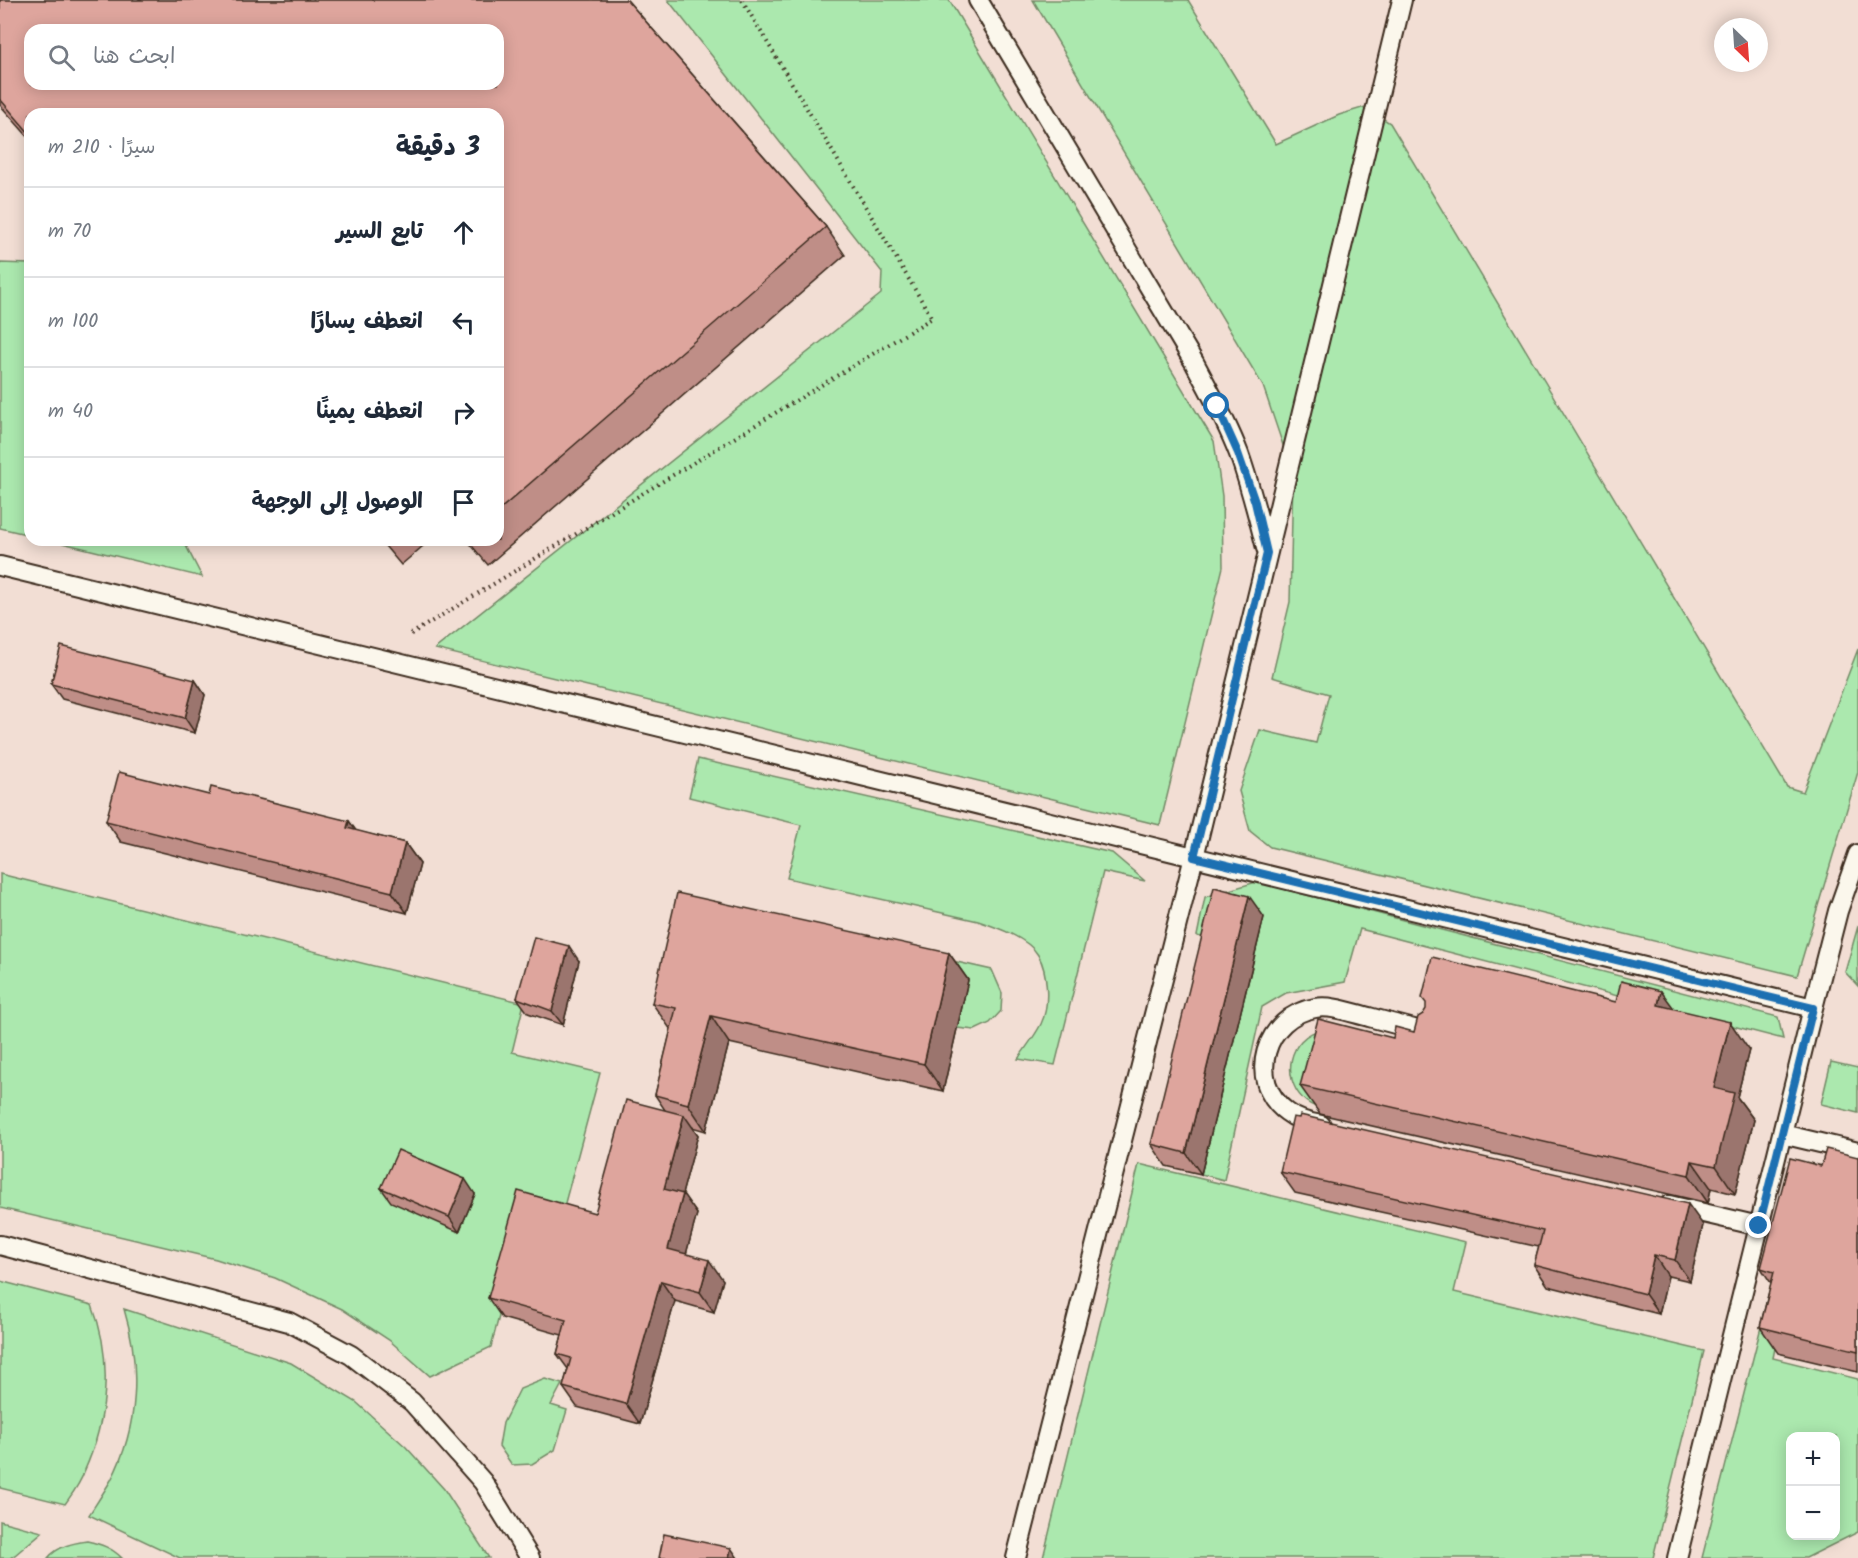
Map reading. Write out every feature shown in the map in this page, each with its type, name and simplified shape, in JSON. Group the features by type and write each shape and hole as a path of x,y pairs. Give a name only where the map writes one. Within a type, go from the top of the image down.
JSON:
{"lane":[{"path":"978,0 1194,362 1217,406 1238,453 1255,502 1267,553"},
{"path":"1016,1558 1194,857 1402,0"},
{"path":"0,566 1813,1008"},
{"path":"1677,1558 1813,1008 1838,911 1858,854"},
{"path":"1339,1130 1304,1122 1287,1112 1273,1098 1265,1080 1264,1060 1269,1041 1281,1024 1298,1013 1316,1008 1337,1009 1435,1034"},
{"path":"1782,1134 1858,1152"},
{"path":"1654,1202 1759,1226"},
{"path":"0,1245 289,1322 351,1355 412,1402 477,1474 530,1558"}],"path":[{"path":"373,657 932,318 742,0"}],"green space":[{"path":"668,0 949,0 1214,441 1222,496 1223,567 1160,825 435,649 881,294 882,272"},
{"path":"1033,0 1188,0 1276,144 1339,115 1365,107 1390,123 1787,787 1803,792 1858,649 1858,772 1797,976 1270,847 1250,831 1239,791 1260,730 1316,743 1329,694 1272,677 1290,602 1293,475 1263,386"},
{"path":"0,263 24,264 24,534 0,528"},
{"path":"75,546 186,546 202,577"},
{"path":"698,759 1112,853 1145,881 1103,872 1055,1065 1018,1059 1041,1024 1047,999 1044,970 1038,955 1027,943 994,926 978,921 787,878 801,825 689,797"},
{"path":"0,874 524,1003 512,1052 600,1073 562,1214 528,1205 491,1347 430,1376 389,1340 342,1309 275,1278 216,1259 0,1208"},
{"path":"1256,882 1778,1017 1783,1039 1360,929 1345,982 1286,993 1262,1007 1224,1180 1201,1174 1263,917 1221,942 1197,936 1205,897"},
{"path":"1858,926 1858,986 1845,972"},
{"path":"917,953 992,970 1002,993 1001,1011 990,1023 975,1030 957,1028 967,980"},
{"path":"1326,1028 1320,1108 1302,1098 1296,1090 1292,1080 1291,1060 1304,1038"},
{"path":"1831,1062 1858,1068 1858,1113 1821,1104"},
{"path":"1139,1164 1466,1242 1454,1292 1704,1351 1653,1558 1043,1558"},
{"path":"0,1281 92,1305 99,1326 105,1368 103,1410 92,1452 76,1489 65,1504 0,1488"},
{"path":"124,1309 291,1363 356,1402 406,1447 444,1489 489,1558 180,1558 89,1515 111,1480 120,1460 132,1417 135,1374"},
{"path":"1763,1319 1780,1324 1773,1358 1858,1379 1858,1532 1806,1558 1702,1558"},
{"path":"545,1379 562,1384 551,1405 567,1410 555,1450 532,1464 512,1465 499,1446 503,1423 520,1389"},
{"path":"0,1521 42,1532 15,1555 10,1558 0,1558"},
{"path":"87,1541 106,1547 122,1558 48,1558 61,1548"}],"building":[{"path":"0,0 627,0 826,227 504,506 504,108 24,108 24,127 0,99"},
{"path":"61,646 195,680 185,718 51,684"},
{"path":"119,772 209,795 211,787 349,821 347,828 405,843 392,892 106,821"},
{"path":"1214,887 1249,896 1186,1153 1151,1144"},
{"path":"677,893 949,953 924,1064 711,1016 688,1104 655,1095 676,1008 652,1003"},
{"path":"534,937 569,946 552,1011 517,998"},
{"path":"1432,957 1616,1002 1621,981 1661,991 1658,1005 1730,1022 1714,1088 1734,1093 1716,1166 1692,1161 1689,1175 1300,1086 1318,1019 1393,1038 1395,1027 1414,1032 1418,1017 1426,1009 1426,1003 1422,998"},
{"path":"626,1100 684,1115 664,1189 683,1194 668,1249 709,1260 700,1292 661,1281 626,1404 563,1387 571,1358 557,1354 566,1320 488,1298 518,1191 595,1213"},
{"path":"1300,1115 1688,1204 1675,1260 1654,1255 1645,1294 1534,1265 1543,1231 1280,1172 1293,1117 1299,1118"},
{"path":"1826,1149 1858,1157 1858,1351 1760,1327 1774,1272 1761,1268 1790,1158 1821,1166"},
{"path":"398,1150 465,1179 449,1217 381,1188"},
{"path":"664,1534 731,1548 729,1557 732,1558 659,1558"}],"route":[{"path":"1217,406 1238,453 1255,502 1267,553 1194,857 1813,1008 1759,1226"}]}
